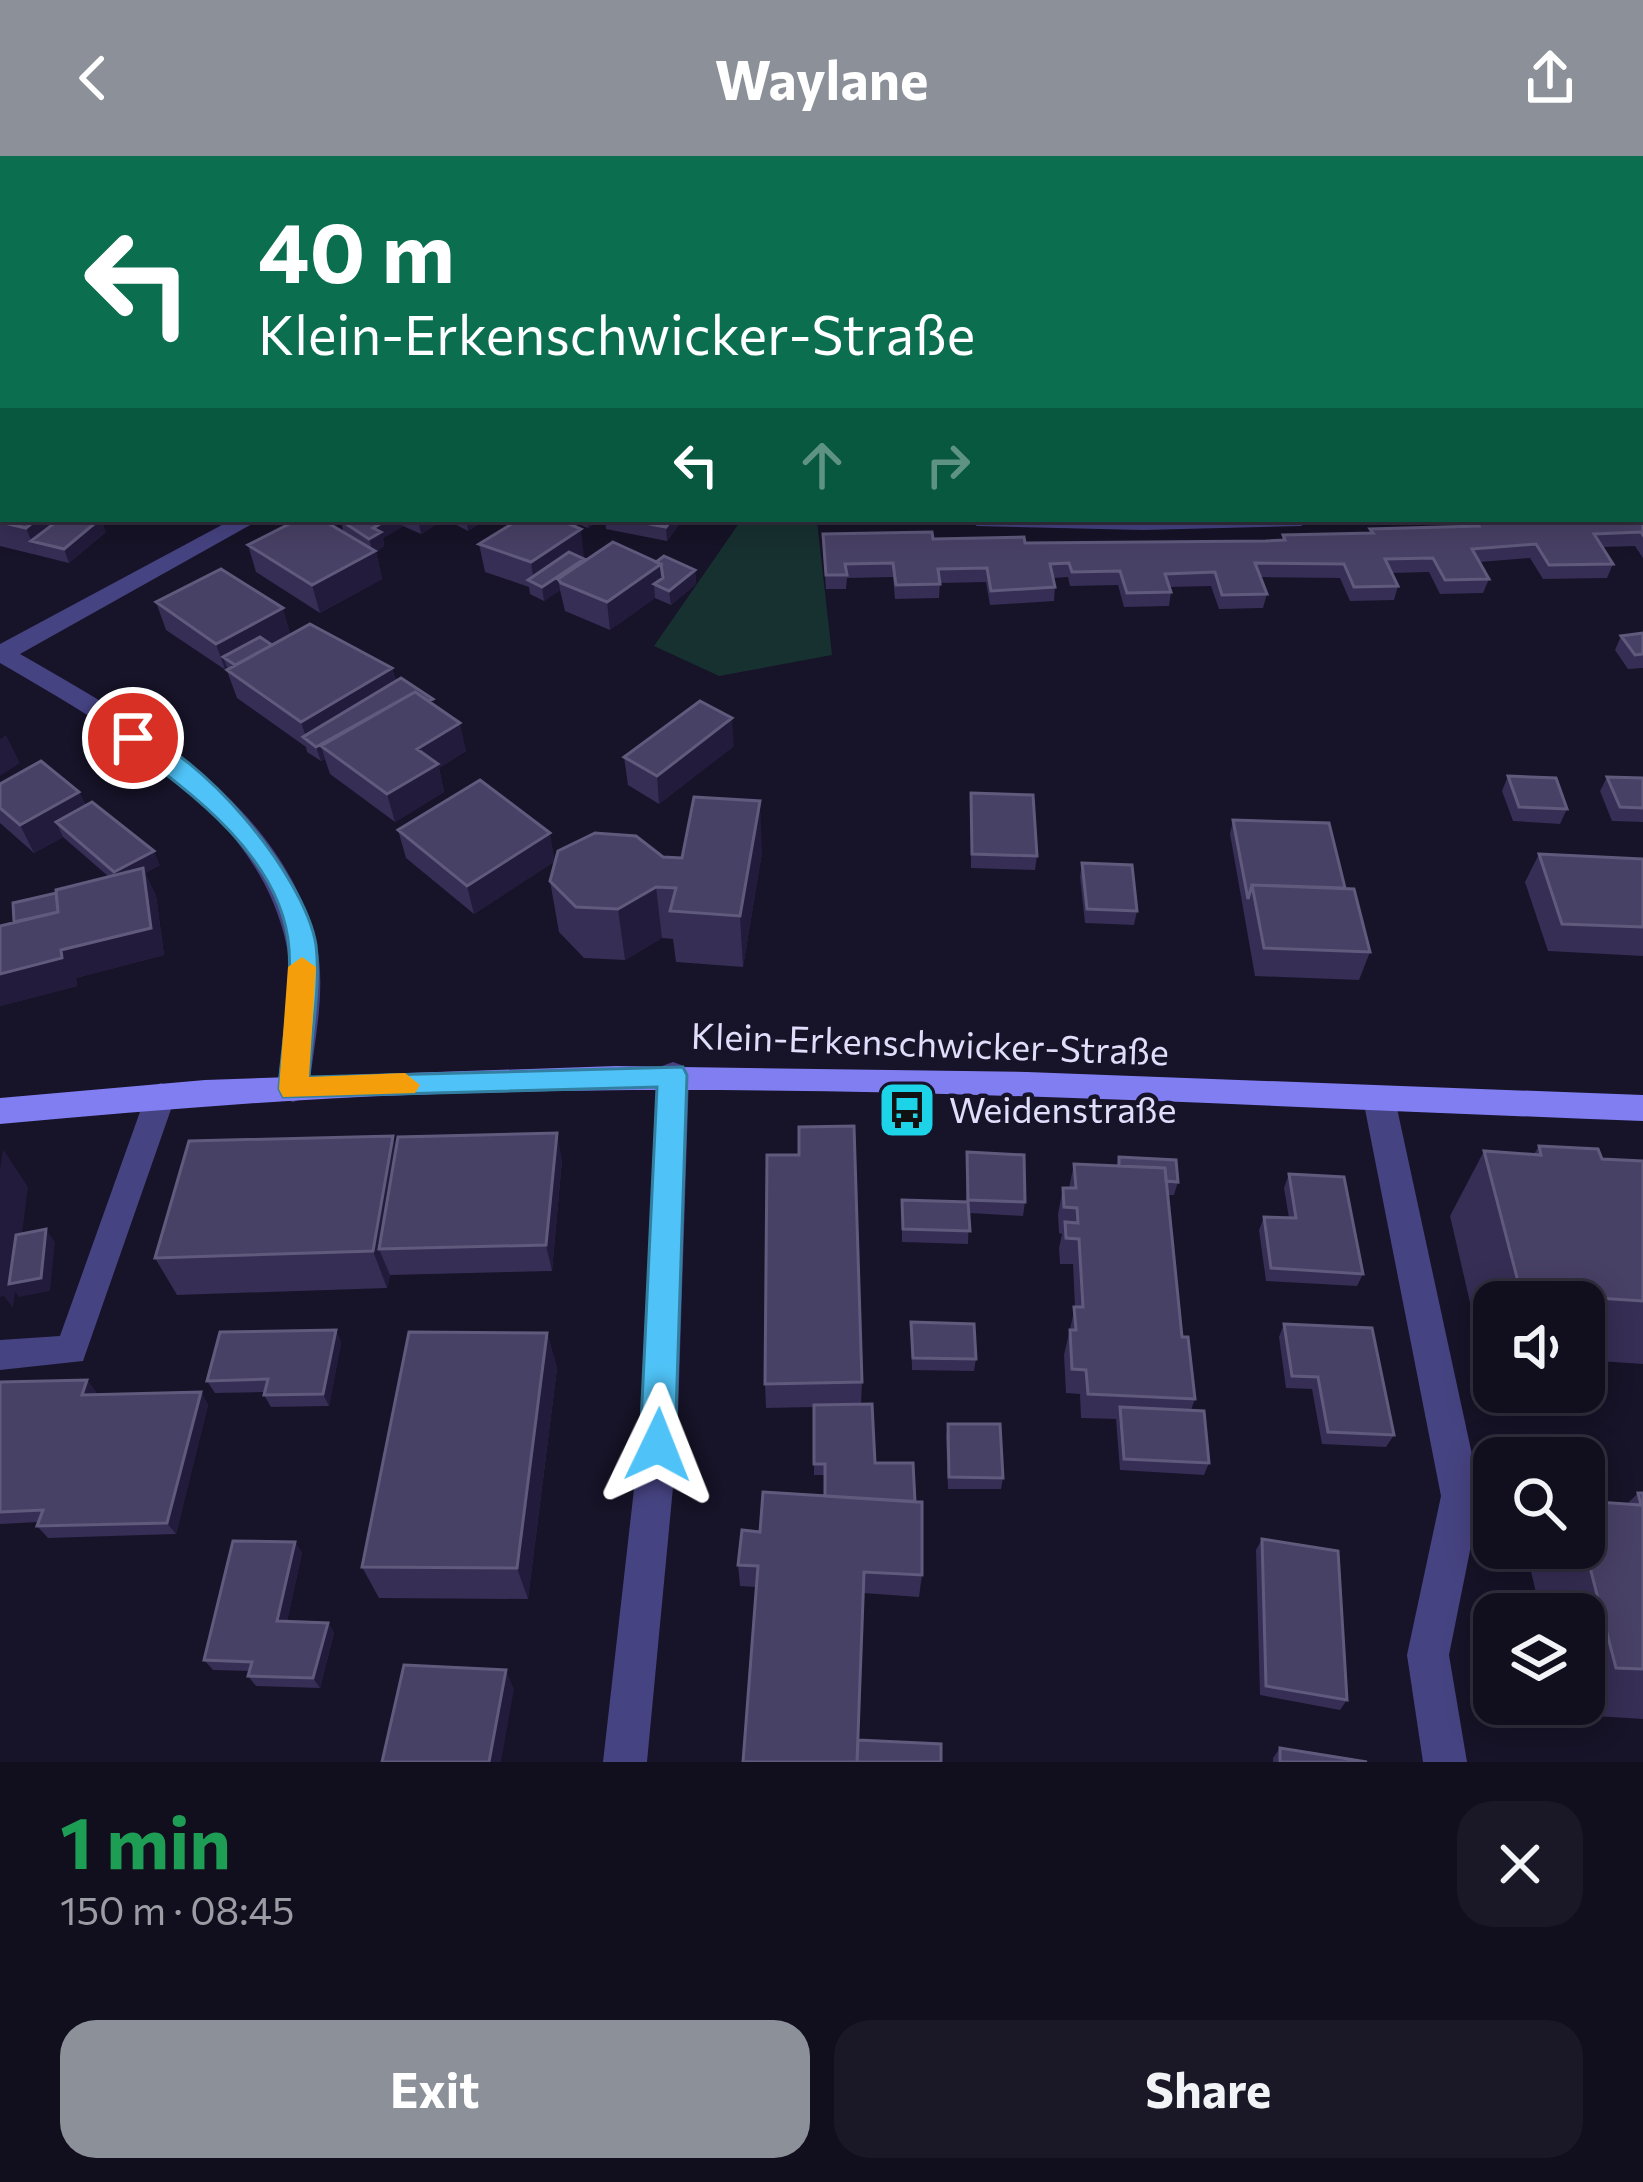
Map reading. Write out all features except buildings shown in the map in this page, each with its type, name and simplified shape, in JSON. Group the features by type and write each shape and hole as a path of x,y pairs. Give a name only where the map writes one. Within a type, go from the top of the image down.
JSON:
{"street":[{"path":"232,522 1,654 100,714 200,786 274,869 292,906 303,948 293,1089"},
{"path":"1077,522 1207,522"},
{"path":"626,1762 658,1445 673,1075"},
{"name":"Klein-Erkenschwicker-Straße","path":"0,1111 161,1094 673,1075 1643,1108"},
{"path":"1379,1099 1462,1496 1428,1655 1445,1762"}],"lane":[{"path":"0,1355 71,1350 161,1094"}],"green space":[{"path":"740,522 817,522 832,655 719,676 654,646"}],"slow traffic":[{"path":"302,967 293,1089 405,1085"}],"place":[{"name":"Weidenstraße","path":"907,1110"}],"route":[{"path":"133,738 200,786 274,869 292,906 303,948 293,1089 673,1075 658,1445"}]}
